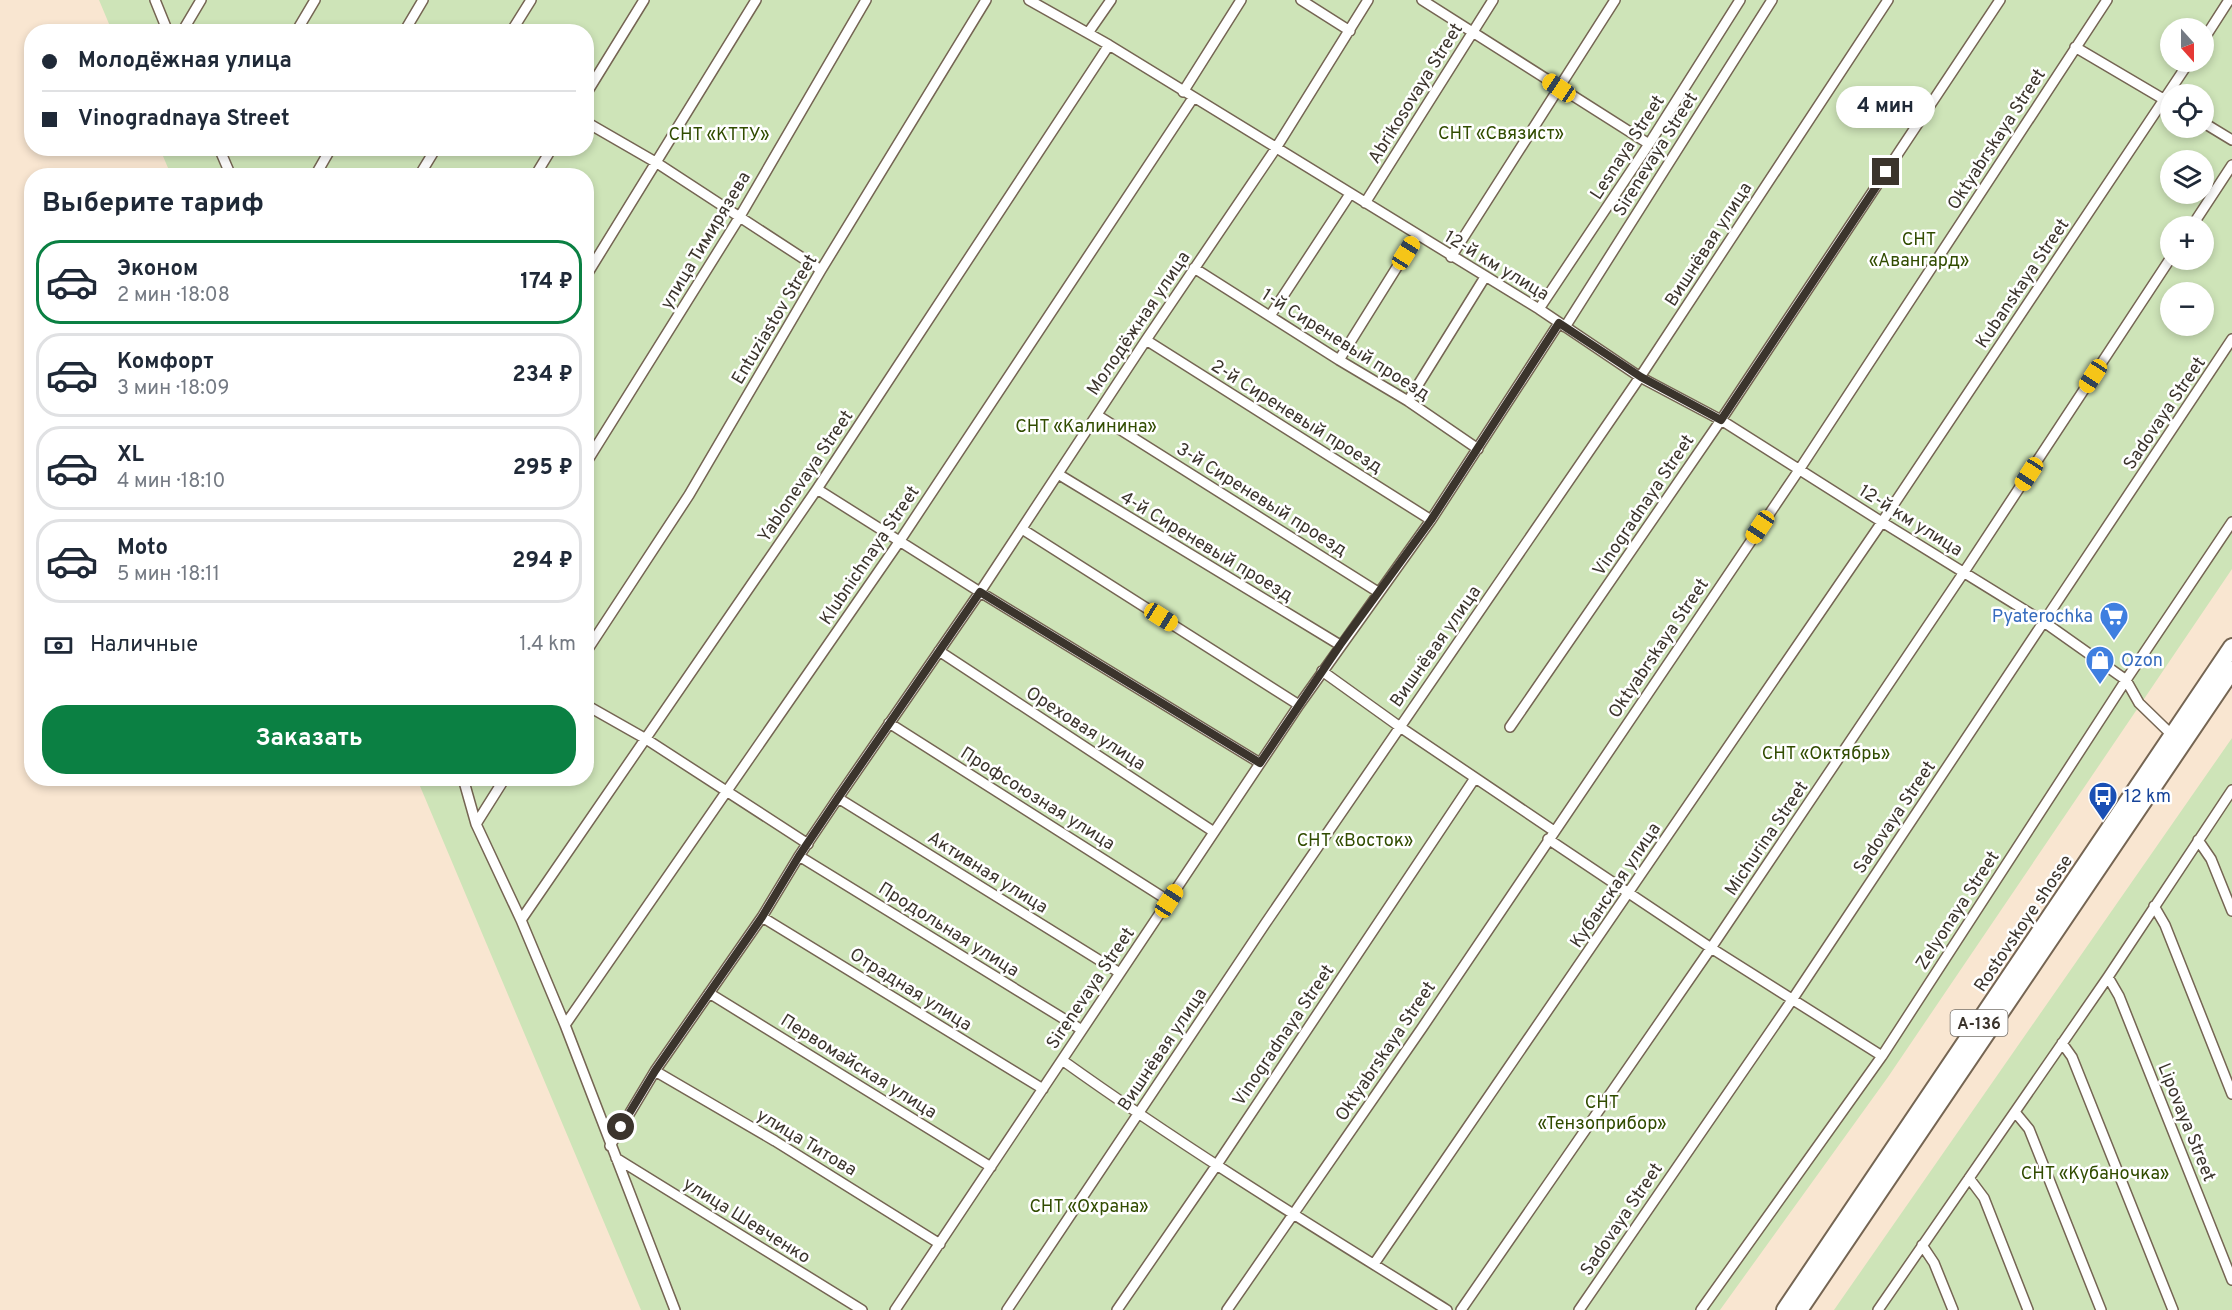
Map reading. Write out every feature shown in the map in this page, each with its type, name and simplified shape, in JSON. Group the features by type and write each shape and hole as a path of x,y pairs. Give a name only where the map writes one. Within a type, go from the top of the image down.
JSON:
{"highway":[{"name":"Rostovskoye shosse","path":"1799,1310 2178,739 2232,647"},
{"name":"Rostovskoye shosse","path":"1785,1310 2178,739 2232,670"}],"street":[{"path":"155,0 165,24"},
{"path":"187,24 201,0"},
{"path":"301,24 315,0"},
{"path":"409,24 423,0"},
{"path":"516,24 531,0"},
{"path":"594,81 644,0"},
{"path":"594,263 756,0"},
{"name":"улица Тимирязева","path":"594,450 739,218 866,0"},
{"name":"Entuziastov Street","path":"594,640 689,495 821,270 986,0"},
{"name":"12-й км улица","path":"1029,0 1109,45 1539,309 1641,377 1721,420 2044,622 2127,680"},
{"path":"1088,33 1111,0"},
{"path":"1183,92 1241,0"},
{"path":"1301,0 1350,31"},
{"name":"Молодёжная улица","path":"610,1146 655,1071 762,917 799,856 980,592 1276,148 1368,0"},
{"path":"1422,0 1649,144"},
{"name":"Abrikosovaya Street","path":"1365,203 1493,0"},
{"path":"1451,257 1614,0"},
{"name":"Lesnaya Street","path":"1539,309 1649,144 1740,0"},
{"name":"Sirenevaya Street","path":"895,1310 1322,671 1431,520 1562,325 1772,0"},
{"name":"Вишнёвая улица","path":"1007,1310 1265,924 1641,377 1888,0"},
{"name":"Vinogradnaya Street","path":"1510,728 1721,420 2000,0"},
{"name":"Oktyabrskaya Street","path":"1227,1310 1415,1038 1799,470 2107,0"},
{"path":"2214,23 2229,0"},
{"name":"Yablonevaya Street","path":"521,920 817,489 1109,45"},
{"path":"2075,47 2160,97"},
{"name":"Klubnichnaya Street","path":"565,1025 899,542 1193,98"},
{"name":"Kubanskaya Street","path":"1882,522 2160,111"},
{"path":"594,127 657,163 821,270"},
{"path":"2214,129 2232,140"},
{"path":"2199,216 2232,165"},
{"path":"1270,316 1350,194"},
{"path":"1339,360 1417,235"},
{"name":"1-й Сиреневый проезд","path":"1194,268 1408,401 1478,449"},
{"name":"Michurina Street","path":"1461,1310 1711,948 1964,572 2163,270"},
{"path":"1408,401 1485,277"},
{"name":"Sadovaya Street","path":"1579,1310 1792,1000 2232,339"},
{"name":"2-й Сиреневый проезд","path":"1146,340 1431,520"},
{"name":"3-й Сиреневый проезд","path":"1097,415 1378,592"},
{"name":"4-й Сиреневый проезд","path":"1058,474 1340,645"},
{"path":"817,489 899,542 1260,763"},
{"name":"Кубанская улица","path":"1374,1264 1882,522"},
{"name":"Zelyonaya Street","path":"1701,1310 1882,1056 2232,522"},
{"path":"1022,529 1299,705"},
{"name":"Ореховая улица","path":"939,651 1214,832"},
{"path":"1322,671 1711,948 1882,1056"},
{"path":"2127,680 2139,704 2178,739"},
{"path":"594,710 646,739 808,843"},
{"name":"Профсоюзная улица","path":"889,723 1169,901"},
{"name":"Vinogradnaya Street","path":"1117,1310 1475,778"},
{"path":"465,786 476,824 521,920 565,1025 674,1307 682,1310"},
{"path":"476,824 500,786"},
{"path":"1878,1310 2108,978 2232,790"},
{"name":"Активная улица","path":"838,798 1120,973"},
{"path":"2198,840 2211,859 2232,911"},
{"name":"Продольная улица","path":"799,856 1082,1030"},
{"path":"2154,906 2165,925 2232,1095"},
{"name":"Отрадная улица","path":"762,917 1043,1089"},
{"name":"Lipovaya Street","path":"2108,978 2119,996 2232,1280"},
{"name":"Первомайская улица","path":"709,993 991,1167"},
{"path":"2062,1043 2073,1057 2173,1310"},
{"path":"1062,1060 1138,1115 1216,1166 1446,1310"},
{"name":"улица Титова","path":"655,1071 775,1140 940,1244"},
{"path":"2014,1112 2029,1129 2101,1310"},
{"name":"улица Шевченко","path":"616,1158 862,1310"},
{"path":"1969,1178 1984,1198 2028,1310"},
{"path":"1922,1245 1934,1263 1953,1310"}],"green space":[{"path":"99,0 2232,0 2232,569 1888,1077 1720,1310 641,1310 420,786 594,786 594,168 168,168 163,156 594,156 594,24 109,24"},
{"name":"СНТ «Кубаночка»","path":"2232,738 2232,1310 1834,1310"}],"place":[{"name":"Pyaterochka","path":"2114,642"},
{"name":"Ozon","path":"2100,686"},
{"name":"12 km","path":"2103,822"}],"route":[{"path":"621,1127 655,1071 762,917 799,856 980,592 1260,763 1340,645 1431,520 1559,323 1641,377 1721,420 1886,172"}],"park label":[{"name":"СНТ «Связист»","path":"1501,133"},
{"name":"СНТ «КТТУ»","path":"719,134"},
{"name":"СНТ «Авангард»","path":"1919,249"},
{"name":"СНТ «Калинина»","path":"1086,426"},
{"name":"СНТ «Октябрь»","path":"1826,753"},
{"name":"СНТ «Восток»","path":"1355,840"},
{"name":"СНТ «Тензоприбор»","path":"1602,1112"},
{"name":"СНТ «Охрана»","path":"1089,1206"}]}
